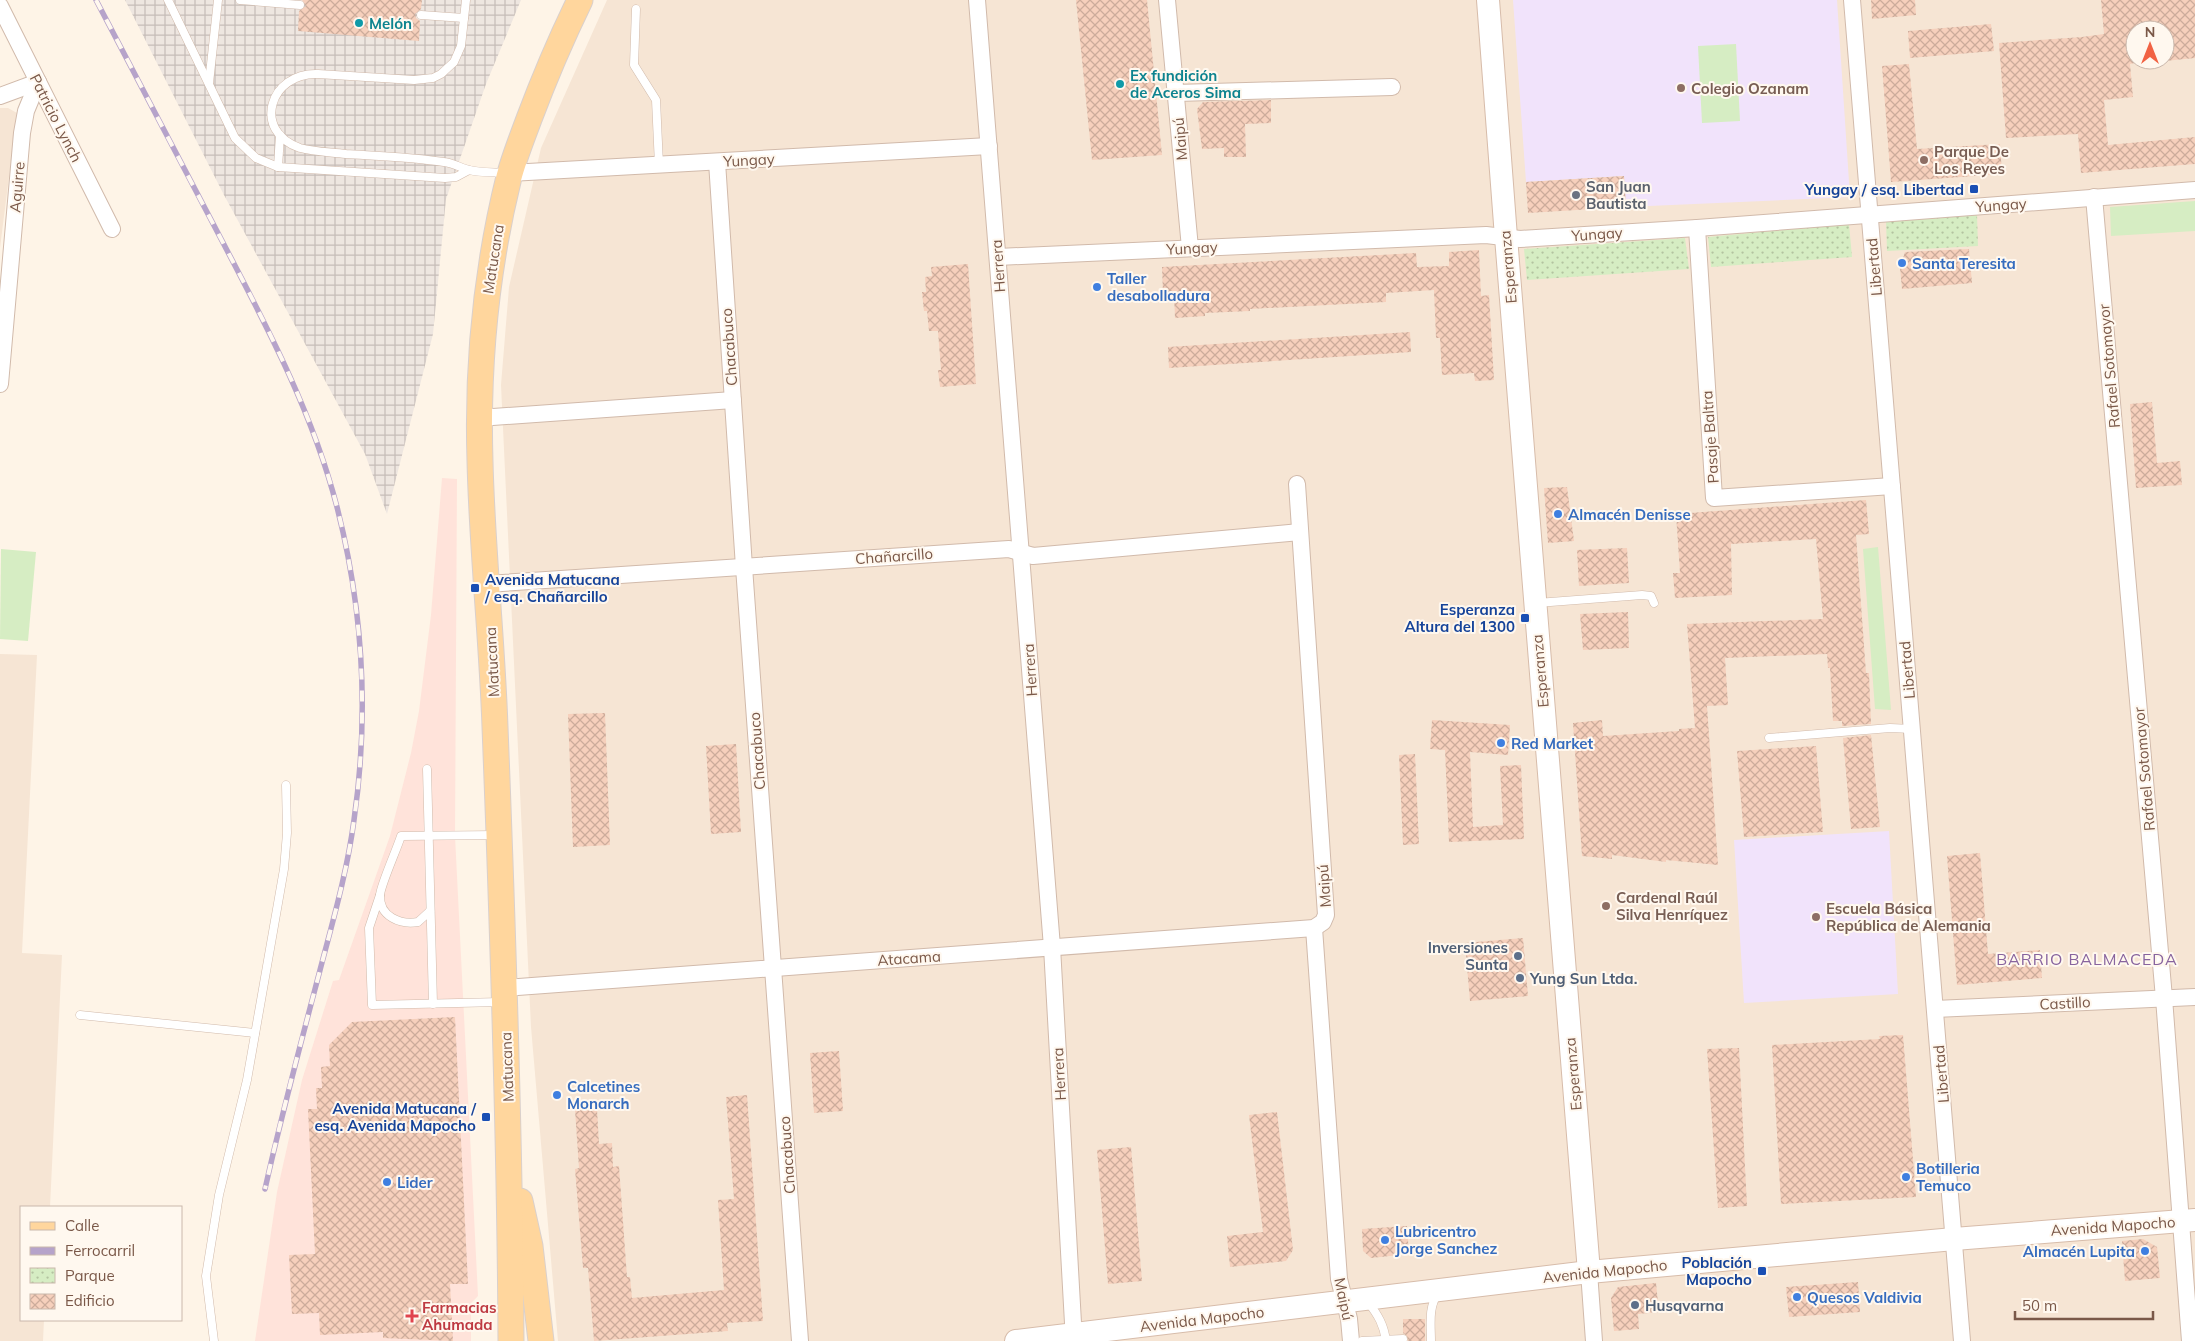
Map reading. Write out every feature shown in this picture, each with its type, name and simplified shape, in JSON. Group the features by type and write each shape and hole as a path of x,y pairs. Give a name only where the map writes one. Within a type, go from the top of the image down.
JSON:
{"main road":[{"name":"Matucana","path":"511,1341 510,1168 505,995 495,727 480,479 479,418 486,300 499,223 510,173 540,89 580,0"},
{"name":"Esperanza","path":"1488,0 1589,1272"},
{"path":"510,1168 530,1246 541,1341"},
{"name":"Avenida Mapocho","path":"1016,1341 1074,1337 1355,1300 1589,1272 2188,1220"}],"street":[{"name":"Herrera","path":"978,0 1052,947 1074,1337"},
{"name":"Maipú","path":"1167,0 1190,248"},
{"name":"Libertad","path":"1852,0 1962,1341"},
{"name":"Patricio Lynch","path":"0,6 112,229"},
{"path":"0,96 38,82"},
{"name":"Aguirre","path":"0,384 22,133 26,111 38,82"},
{"path":"1176,93 1392,87"},
{"name":"Yungay","path":"510,173 989,146"},
{"name":"Chacabuco","path":"717,162 744,567 800,1341"},
{"name":"Yungay","path":"998,257 1486,235 1520,239 1697,228 2195,190"},
{"name":"Rafael Sotomayor","path":"2094,198 2164,998 2188,1220 2190,1341"},
{"name":"Pasaje Baltra","path":"1697,228 1714,498 1892,486"},
{"path":"479,418 733,400"},
{"name":"Maipú","path":"1297,484 1326,915 1323,922 1314,928 1339,1279 1355,1300 1349,1319 1351,1341"},
{"name":"Chañarcillo","path":"487,584 1009,549 1033,556 1300,532"},
{"name":"Atacama","path":"505,995 773,968 1314,928"},
{"name":"Castillo","path":"1936,1009 2195,997"},
{"name":"Esperanza","path":"1589,1272 1594,1341"}],"lane":[{"path":"168,0 235,138 256,158 278,167 445,178 456,177 469,170"},
{"path":"209,84 218,0"},
{"path":"240,0 300,5"},
{"path":"466,0 459,54 448,69 433,78 414,80 310,74 293,78 279,90 272,104 272,123 280,135 293,144 312,151 445,162 469,170 510,173"},
{"path":"636,9 634,66 656,100 659,165"},
{"path":"421,15 464,18"},
{"path":"278,167 280,135"},
{"path":"1535,603 1642,595 1651,596 1654,603"},
{"path":"1769,738 1890,728 1912,729"},
{"path":"427,769 433,1004"},
{"path":"214,1341 206,1276 219,1195 247,1080 284,869 287,833 286,785"},
{"path":"498,835 401,836 369,928 372,1004 433,1004 505,995"},
{"path":"380,895 382,906 388,915 400,922 418,922 430,912"},
{"path":"80,1015 255,1033"},
{"path":"1429,1339 1433,1301 1444,1290"},
{"path":"1355,1300 1378,1315 1384,1328 1386,1340"},
{"path":"1362,1341 1403,1339"}],"shaded area":[{"path":"125,0 521,0 486,84 446,199 433,334 387,514 365,454 224,195"},
{"path":"607,0 2195,0 2195,1341 558,1341 531,1027 501,385 509,287 541,148"},
{"name":"Colegio Ozanam","path":"1513,0 1837,0 1850,197 1626,207 1624,176 1526,182"},
{"path":"0,108 8,108 17,113 0,248"},
{"path":"442,478 457,479 455,836 478,1296 471,1303 471,1341 255,1341 277,1192 302,1080 333,981 339,980 390,836 411,753 419,711 431,615"},
{"path":"0,654 37,655 22,953 62,955 50,1206 20,1206 20,1321 44,1321 43,1341 0,1341"},
{"name":"Escuela Básica República de Alemania","path":"1889,831 1898,994 1744,1003 1734,840"}],"green space":[{"path":"1736,44 1740,121 1702,123 1698,46"},
{"path":"2195,201 2195,231 2111,236 2110,207"},
{"path":"1977,215 1978,246 1887,251 1886,221"},
{"path":"1849,224 1852,257 1711,267 1708,237"},
{"path":"1685,238 1689,269 1527,280 1524,249"},
{"path":"1878,547 1891,710 1875,709 1863,549"},
{"path":"1,549 36,552 28,641 0,639"}],"building":[{"name":"Melón","path":"302,0 422,0 421,9 415,14 416,18 420,21 419,41 298,31 299,11 306,6"},
{"name":"Ex fundición de Aceros Sima","path":"1076,0 1147,0 1162,155 1092,160"},
{"path":"1871,0 1915,0 1916,15 1872,19"},
{"path":"2101,0 2195,0 2195,58 2175,60 2175,20 2125,20 2125,70 2131,70 2133,97 2104,100 2108,145 2195,137 2195,164 2081,173 2078,134 2006,138 1999,43 2104,34"},
{"path":"1991,24 1994,51 1910,58 1908,31"},
{"path":"1909,64 1917,149 2000,144 2002,174 1891,182 1882,66"},
{"path":"1271,100 1271,123 1245,124 1246,157 1224,157 1224,148 1202,149 1197,109 1203,102"},
{"name":"San Juan Bautista","path":"1624,176 1626,207 1528,213 1526,182"},
{"path":"1969,249 1972,283 1902,289 1900,268 1905,252"},
{"path":"1479,250 1481,296 1489,295 1494,380 1475,381 1474,373 1442,375 1440,338 1436,338 1434,290 1386,293 1386,302 1250,309 1250,311 1205,313 1205,316 1175,318 1174,293 1163,294 1162,267 1416,253 1417,267 1449,266 1449,252"},
{"path":"968,264 976,384 940,387 938,370 941,370 938,331 929,331 927,311 924,311 922,292 926,292 925,277 932,276 931,267"},
{"path":"1410,332 1411,352 1169,368 1168,347"},
{"path":"2152,402 2157,463 2180,461 2182,485 2136,488 2130,404"},
{"name":"Almacén Denisse","path":"1567,487 1574,541 1548,543 1544,488"},
{"path":"1866,500 1869,534 1856,535 1866,673 1869,673 1871,724 1842,726 1842,721 1833,721 1830,668 1828,668 1827,654 1725,658 1728,705 1707,706 1718,865 1666,860 1666,862 1612,855 1612,859 1582,856 1573,723 1602,720 1603,736 1679,731 1679,729 1695,728 1687,624 1823,619 1816,539 1731,544 1732,595 1675,598 1673,573 1680,573 1676,514"},
{"path":"1627,548 1629,583 1579,586 1577,550"},
{"path":"1628,612 1629,648 1583,650 1580,614"},
{"path":"605,713 610,845 573,847 568,714"},
{"path":"1432,720 1510,725 1508,755 1470,752 1473,827 1503,825 1500,766 1521,765 1524,839 1449,842 1445,750 1430,749"},
{"path":"1871,735 1880,827 1851,829 1843,738"},
{"path":"736,744 741,832 711,834 706,746"},
{"path":"1816,746 1823,832 1744,837 1737,751"},
{"path":"1415,754 1419,844 1403,845 1399,755"},
{"path":"1980,853 1988,954 2040,950 2042,978 1957,985 1947,856"},
{"path":"1523,938 1528,996 1470,1001 1465,943"},
{"name":"Lider","path":"455,1017 468,1284 450,1284 453,1341 383,1338 383,1332 320,1335 319,1313 292,1314 289,1255 315,1254 308,1109 317,1109 316,1088 322,1088 321,1067 330,1066 329,1045 352,1022"},
{"path":"1903,1035 1916,1197 1781,1204 1772,1045 1880,1039 1879,1036"},
{"path":"1739,1048 1747,1206 1718,1208 1707,1049"},
{"path":"839,1051 843,1111 814,1113 810,1053"},
{"path":"747,1095 763,1321 727,1323 728,1331 594,1341 588,1268 583,1268 575,1169 579,1168 575,1110 597,1109 599,1144 612,1143 613,1167 619,1166 627,1277 630,1277 632,1298 724,1290 718,1200 734,1199 726,1097"},
{"path":"1277,1112 1293,1250 1286,1261 1230,1267 1227,1236 1263,1232 1249,1115"},
{"path":"1131,1147 1142,1281 1108,1284 1097,1150"},
{"name":"Lubricentro Jorge Sanchez","path":"1407,1226 1409,1254 1371,1258 1363,1251 1362,1229"},
{"path":"2143,1239 2157,1247 2160,1278 2125,1281 2122,1241"},
{"path":"1858,1282 1860,1312 1789,1317 1786,1287"},
{"name":"Husqvarna","path":"1656,1283 1659,1312 1638,1314 1639,1329 1614,1331 1611,1298 1618,1287"},
{"path":"1403,1319 1425,1319 1425,1341 1408,1341 1407,1336 1403,1333"}],"railway":[{"path":"96,0 270,334 301,402 327,471 346,545 353,584 358,623 362,702 359,781 354,820 339,898 265,1189"}],"place":[{"name":"Melón","path":"359,23"},
{"name":"Ex fundición de Aceros Sima","path":"1120,84"},
{"name":"Colegio Ozanam","path":"1681,88"},
{"name":"Parque De Los Reyes","path":"1924,160"},
{"name":"Yungay / esq. Libertad","path":"1974,189"},
{"name":"San Juan Bautista","path":"1576,195"},
{"name":"Santa Teresita","path":"1902,263"},
{"name":"Taller desabolladura","path":"1097,287"},
{"name":"Almacén Denisse","path":"1558,514"},
{"name":"Avenida Matucana / esq. Chañarcillo","path":"475,588"},
{"name":"Esperanza Altura del 1300","path":"1525,618"},
{"name":"Red Market","path":"1501,743"},
{"name":"Cardenal Raúl Silva Henríquez","path":"1606,906"},
{"name":"Escuela Básica República de Alemania","path":"1816,917"},
{"name":"Inversiones Sunta","path":"1518,956"},
{"name":"Yung Sun Ltda.","path":"1520,978"},
{"name":"Calcetines Monarch","path":"557,1095"},
{"name":"Avenida Matucana / esq. Avenida Mapocho","path":"486,1117"},
{"name":"Botilleria Temuco","path":"1906,1177"},
{"name":"Lider","path":"387,1182"},
{"name":"Lubricentro Jorge Sanchez","path":"1385,1240"},
{"name":"Almacén Lupita","path":"2145,1251"},
{"name":"Población Mapocho","path":"1762,1271"},
{"name":"Quesos Valdivia","path":"1797,1297"},
{"name":"Husqvarna","path":"1635,1305"},
{"name":"Farmacias Ahumada","path":"412,1316"}],"district":[{"name":"BARRIO BALMACEDA","path":"2087,959"}]}
